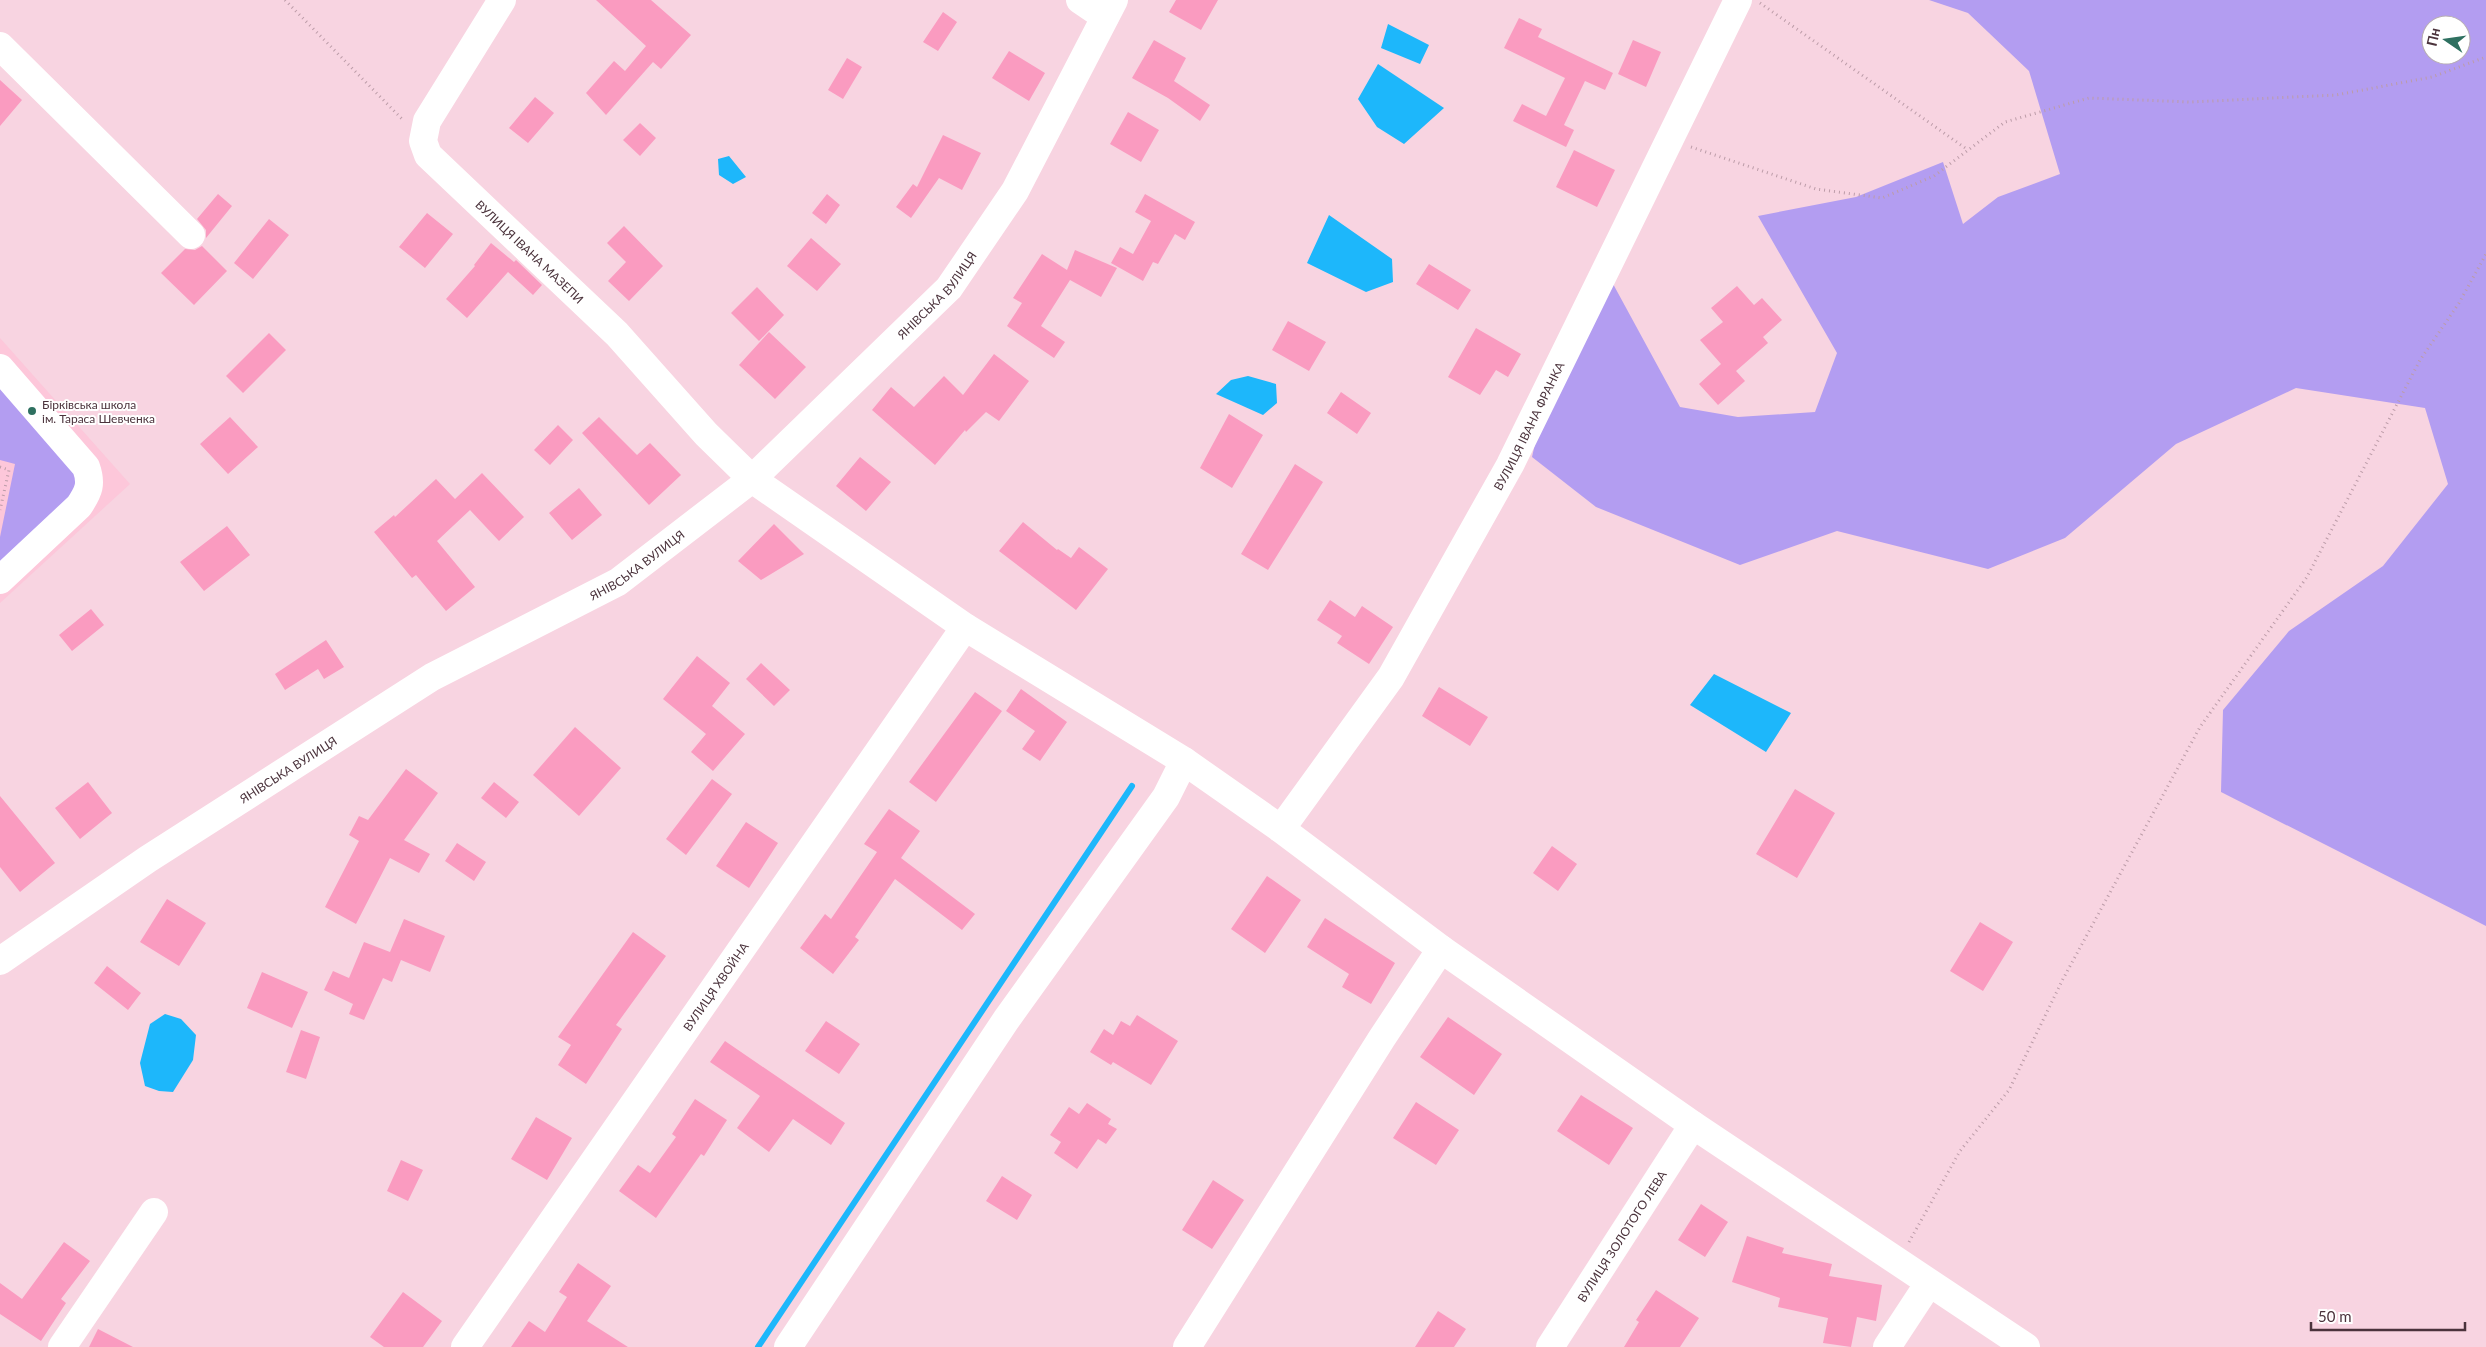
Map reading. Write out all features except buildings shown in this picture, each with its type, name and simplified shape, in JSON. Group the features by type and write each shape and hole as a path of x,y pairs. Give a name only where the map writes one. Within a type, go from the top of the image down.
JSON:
{"street":[{"path":"423,141 427,121 502,0"},
{"path":"1080,0 1110,9"},
{"name":"ВУЛИЦЯ ІВАНА ФРАНКА","path":"1281,830 1391,677 1510,465 1738,0"},
{"name":"ЯНІВСЬКА ВУЛИЦЯ","path":"0,961 148,860 432,677 618,582 752,479 949,288 1016,191 1110,9"},
{"path":"0,46 191,235"},
{"name":"ВУЛИЦЯ ІВАНА МАЗЕПИ","path":"423,141 428,155 617,334 706,434 752,479 966,626 1184,761 1281,830 1441,949 1693,1125 2026,1347"},
{"path":"0,368 86,467 91,481 88,492 79,506 0,580"},
{"name":"ВУЛИЦЯ ХВОЙНА","path":"465,1347 966,626"},
{"path":"788,1347 1006,1020 1166,797 1184,761"},
{"path":"1187,1347 1382,1038 1441,949"},
{"name":"ВУЛИЦЯ ЗОЛОТОГО ЛЕВА","path":"1550,1347 1693,1125"},
{"path":"62,1347 154,1212"},
{"path":"1887,1347 1929,1283"}],"path":[{"path":"285,0 423,141"},
{"path":"1756,0 1968,150"},
{"path":"1669,140 1816,189 1882,198 1934,176 2005,122 2089,98 2190,102 2336,95 2432,77 2486,57"},
{"path":"1898,1261 1960,1151 2009,1090 2063,979 2200,726 2307,577 2420,360 2459,303 2486,254"},
{"path":"0,467 9,470 0,510"}],"shaded area":[{"path":"1929,0 2486,0 2486,926 2221,792 2223,710 2289,631 2383,566 2448,484 2425,408 2296,388 2176,444 2065,538 1988,569 1837,531 1740,565 1596,507 1532,457 1551,372 1606,271 1680,407 1738,417 1815,412 1837,353 1758,216 1856,197 1943,162 1963,224 1998,197 2060,174 2029,71 1968,13"},
{"name":"Бірківська школа ім. Тараса Шевченка","path":"0,338 130,484 0,603"},
{"path":"0,377 77,477 73,499 0,569 0,537 15,464 0,460"}],"water":[{"path":"1388,24 1429,45 1420,64 1381,48"},
{"path":"1378,64 1444,108 1404,144 1377,127 1358,99"},
{"path":"729,156 746,177 733,184 719,175 718,159"},
{"path":"1329,215 1392,259 1393,282 1366,292 1307,263"},
{"path":"1248,376 1276,384 1277,403 1263,415 1216,394 1231,380"},
{"path":"1714,674 1791,713 1766,752 1690,705"},
{"path":"165,1014 181,1019 196,1035 193,1060 173,1092 159,1091 145,1086 140,1063 150,1024"}],"waterway":[{"path":"758,1347 1132,786"}],"place":[{"name":"Бірківська школа ім. Тараса Шевченка","path":"32,411"}]}
